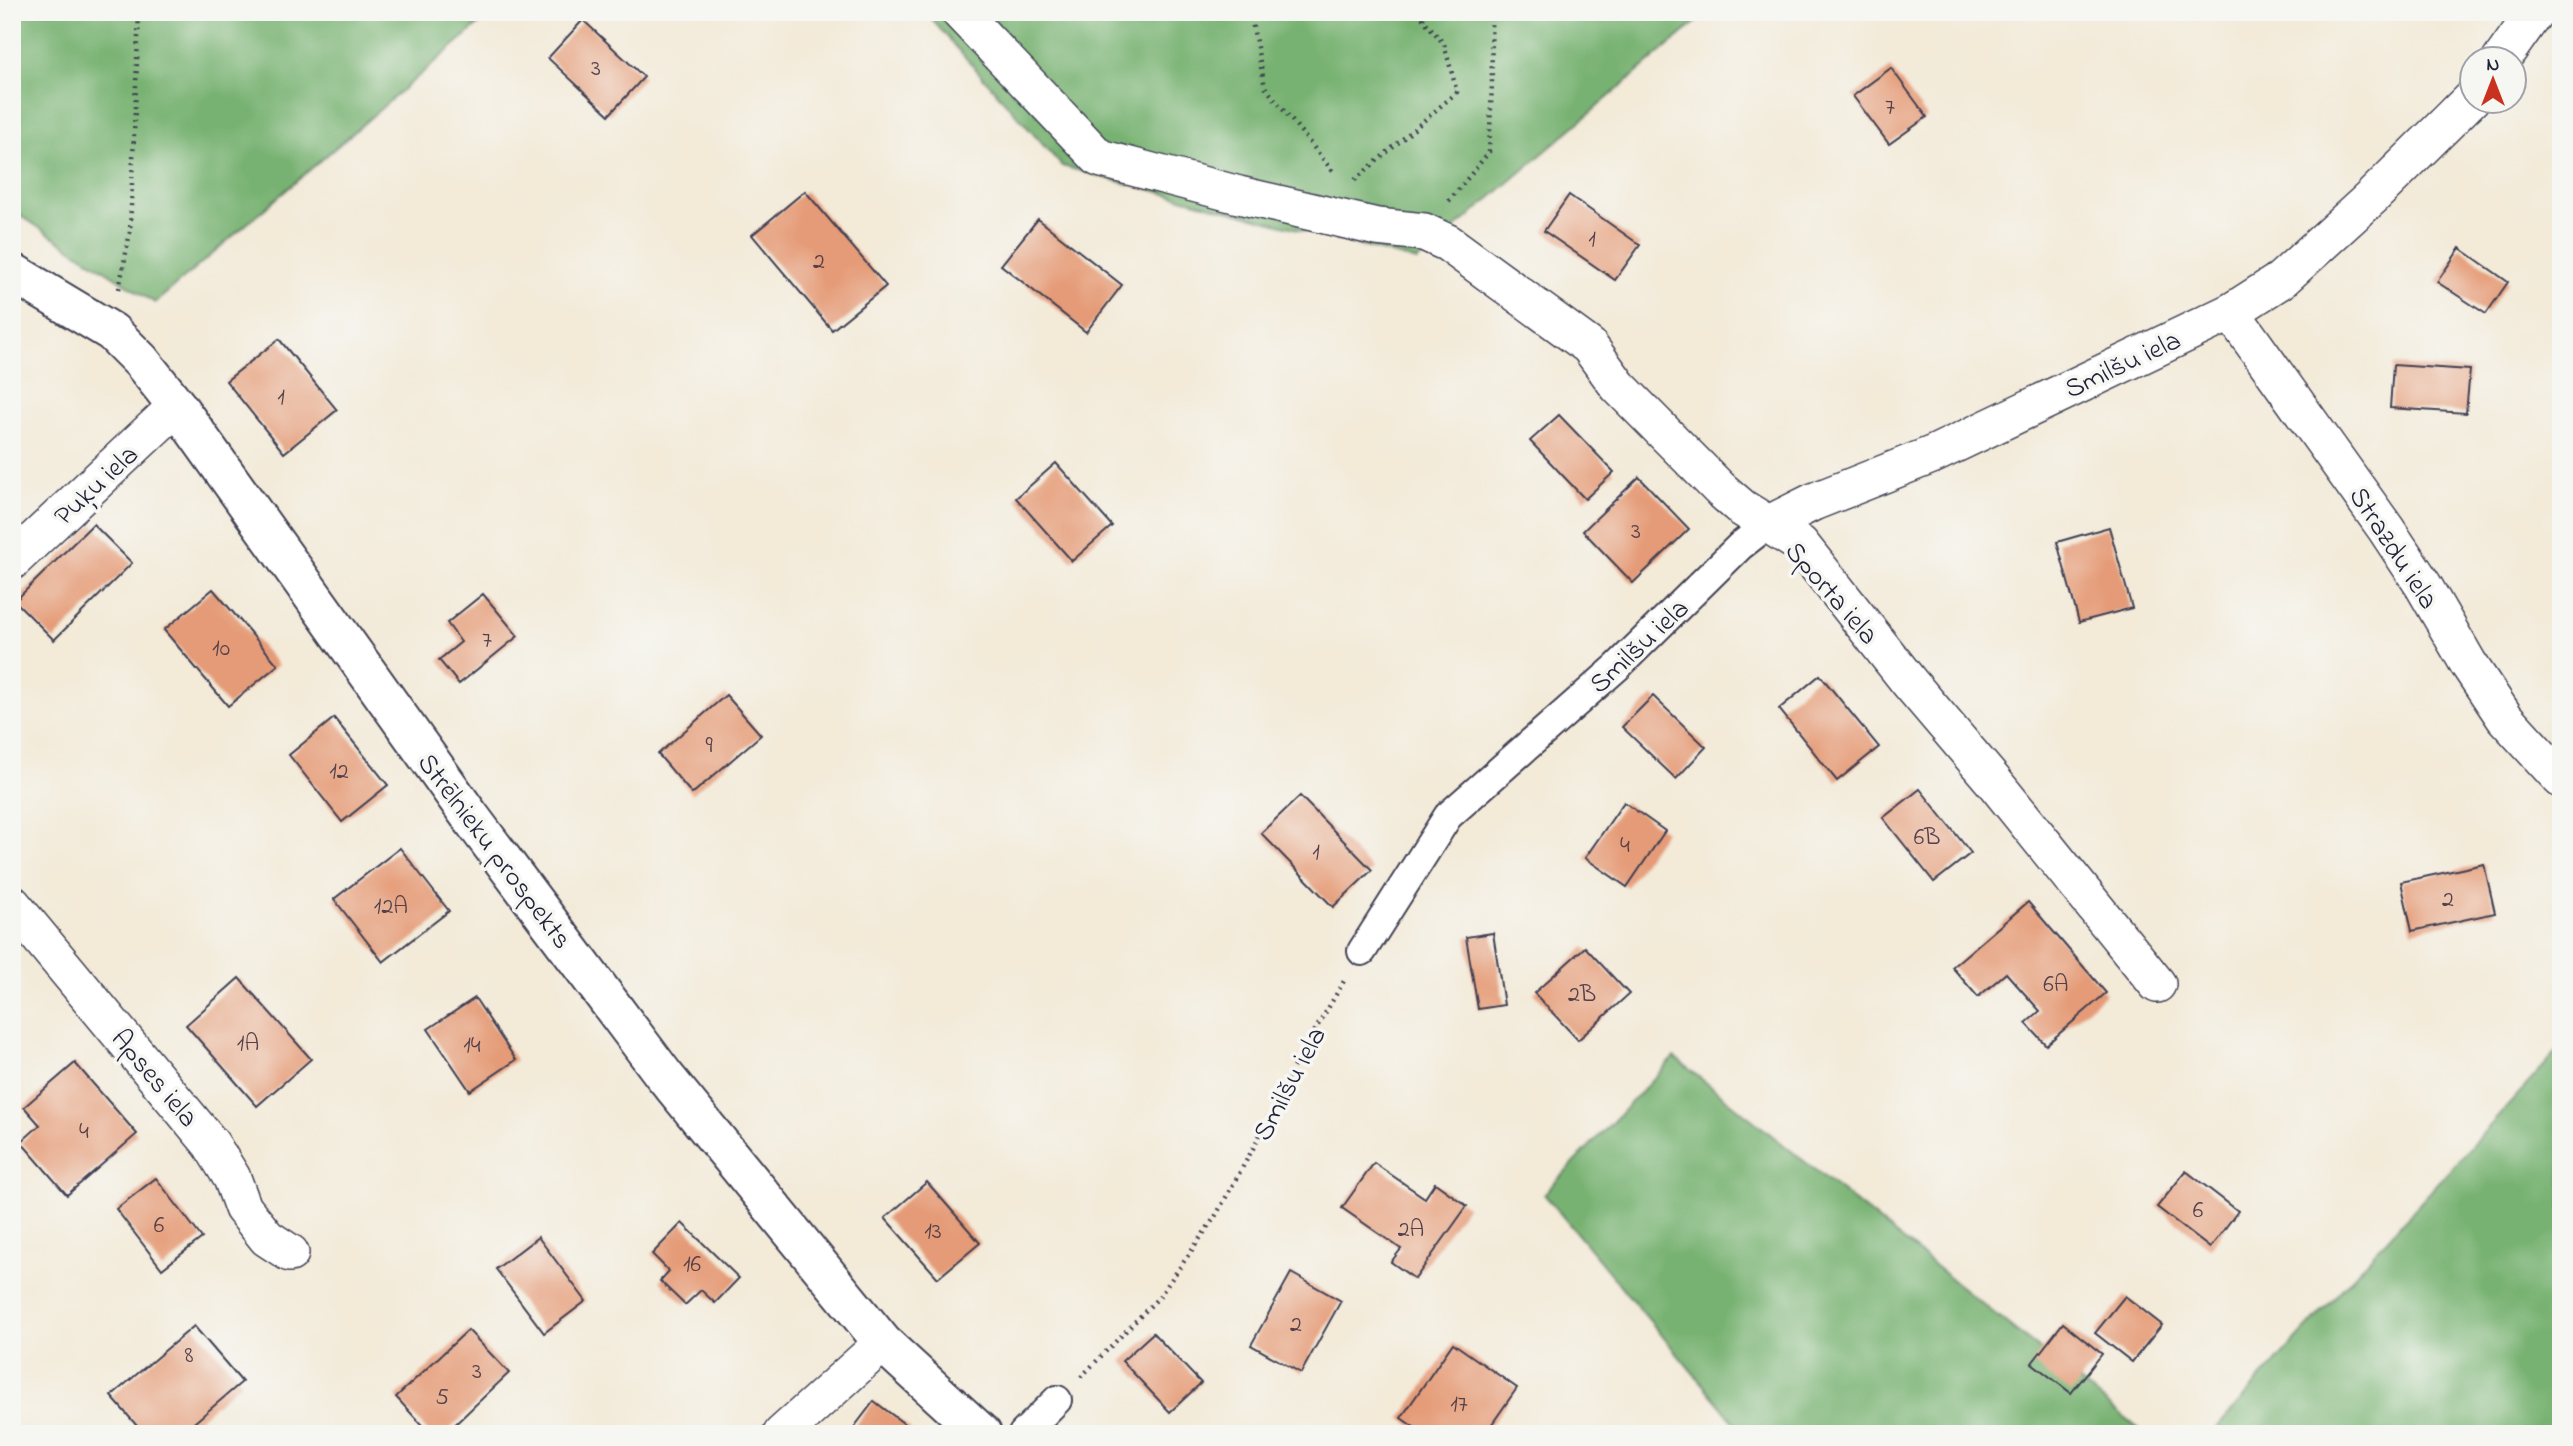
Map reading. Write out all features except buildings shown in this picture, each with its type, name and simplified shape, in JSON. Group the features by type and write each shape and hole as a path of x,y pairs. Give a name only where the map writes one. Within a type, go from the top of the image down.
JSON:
{"street":[{"path":"960,12 1099,158 1239,195 1377,227 1424,232"},
{"path":"2511,46 2535,12"},
{"name":"Smilšu iela","path":"1362,951 1448,816 1617,667 1740,546 1768,525 1813,502 1934,454 2231,312 2281,280 2371,198 2458,112"},
{"name":"Sporta iela","path":"1424,232 1448,243 1589,346 1618,387 1720,489 1768,525 1800,544 1909,682 1994,782 2157,984"},
{"name":"Strēlnieku prospekts","path":"12,272 112,332 141,361 177,406 469,815 663,1074 883,1343 982,1434"},
{"name":"Strazdu iela","path":"2231,312 2386,529 2505,718 2561,779"},
{"name":"Puķu iela","path":"12,561 177,406"},
{"name":"Apses iela","path":"12,904 211,1144 232,1178 243,1208 267,1238 290,1253"},
{"path":"782,1434 883,1343"},
{"path":"1023,1434 1057,1400"}],"path":[{"path":"112,332 130,232 139,12"},
{"path":"1250,12 1265,87 1338,178"},
{"path":"1377,227 1346,188 1457,92 1444,44 1423,19 1425,12"},
{"path":"1424,232 1489,152 1491,12"},
{"name":"Smilšu iela","path":"1057,1400 1159,1297 1214,1217 1255,1145 1293,1068 1362,951"}],"green space":[{"path":"12,12 493,12 155,303 12,210"},
{"path":"925,12 1708,12 1417,261 1062,166"},
{"path":"2561,1047 2561,1434 2211,1434"},
{"path":"1674,1057 2145,1434 1744,1434 1544,1194"}]}
